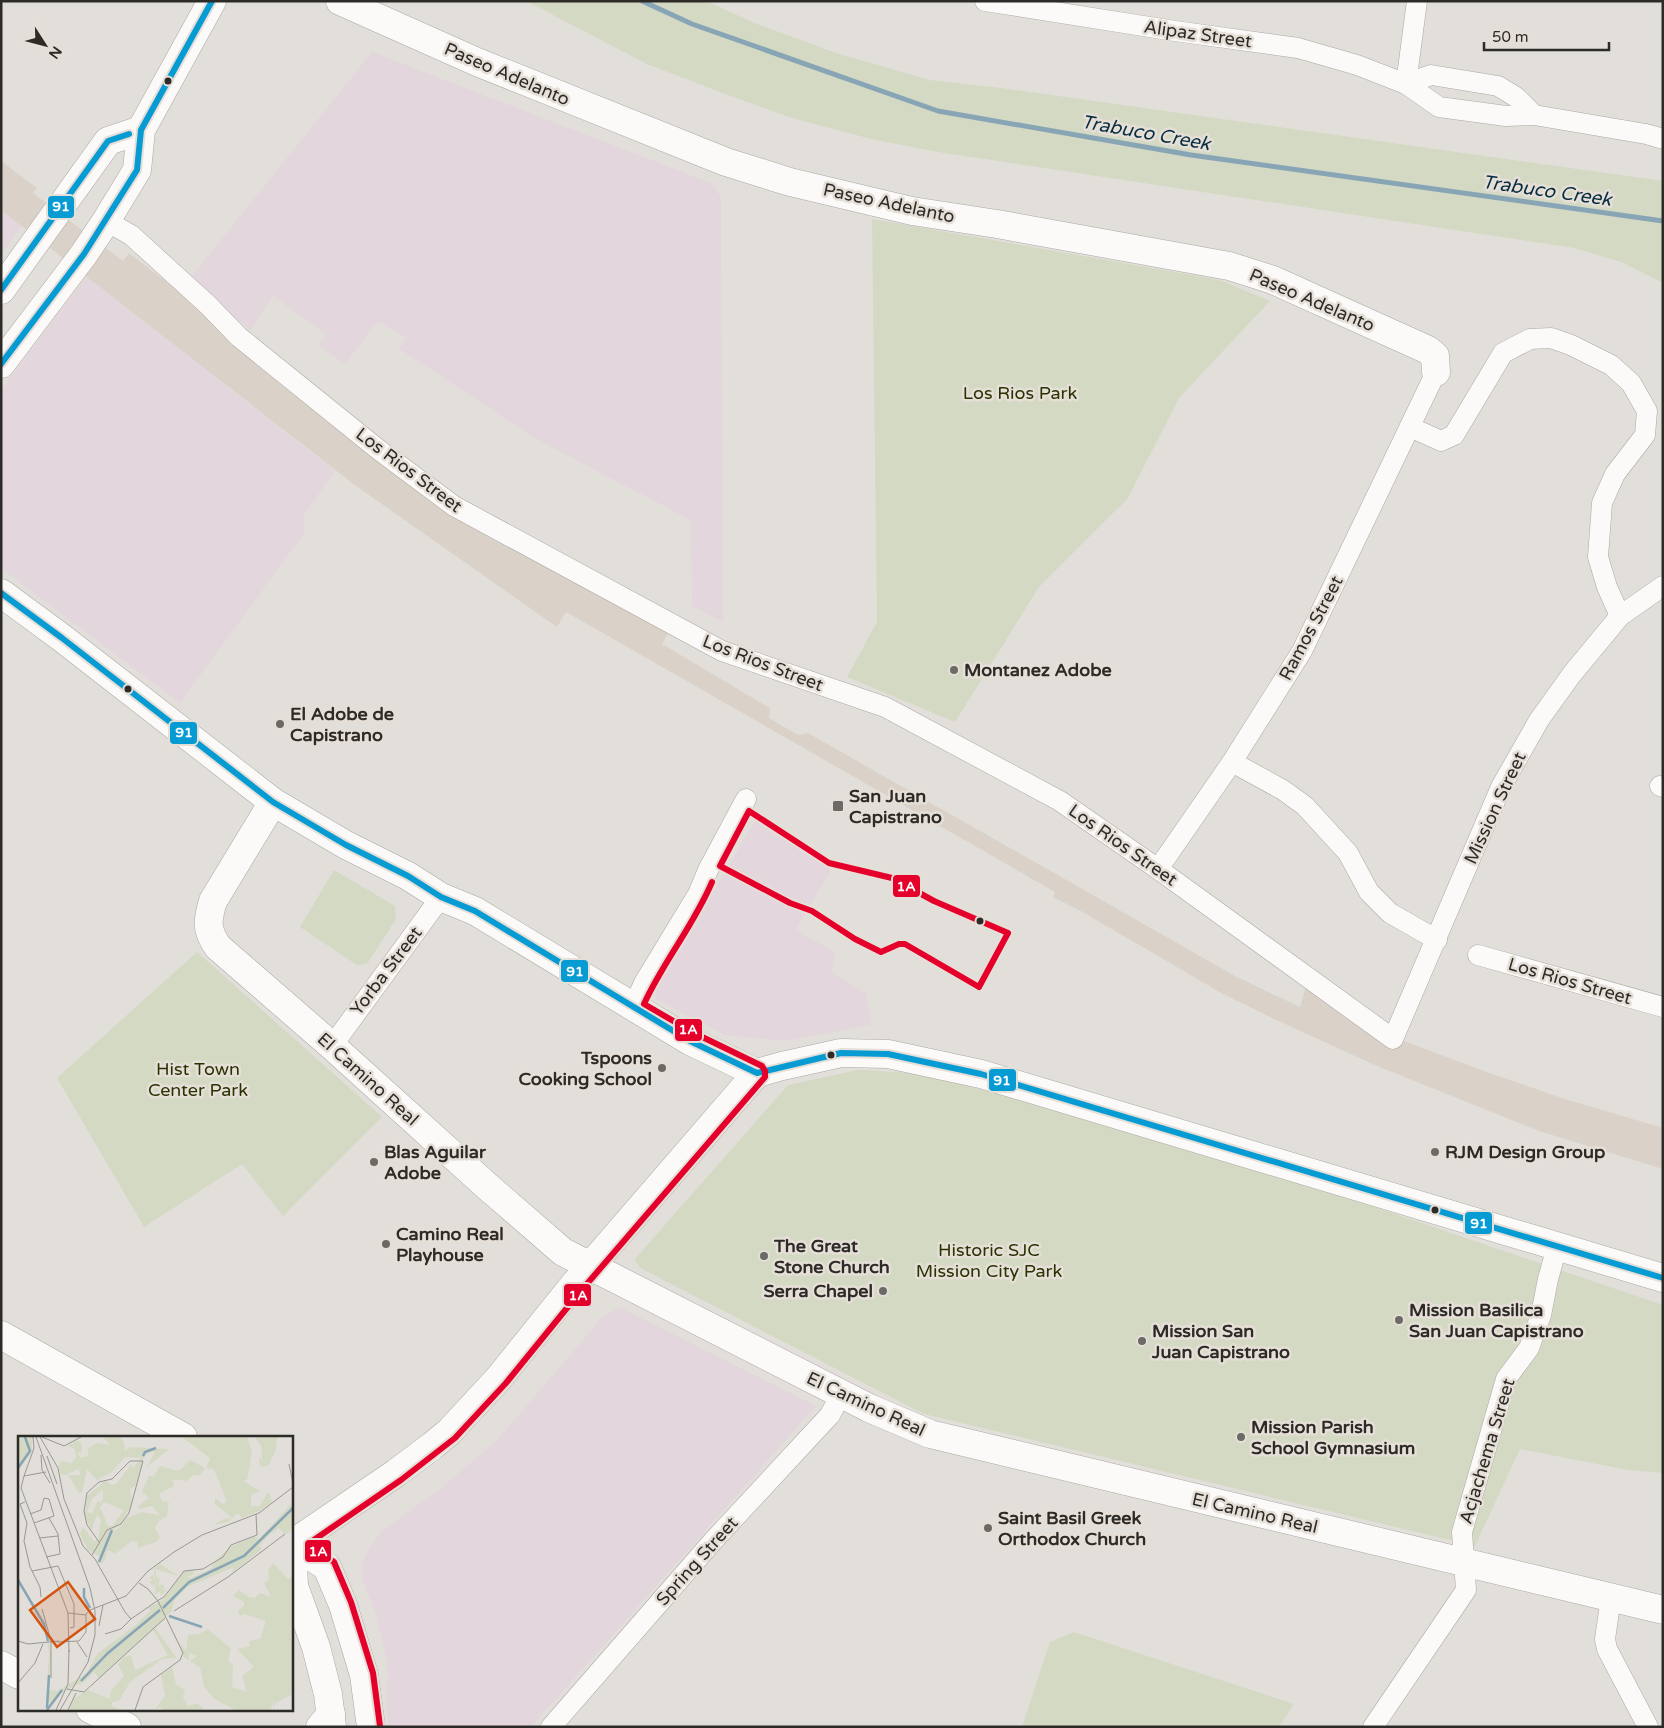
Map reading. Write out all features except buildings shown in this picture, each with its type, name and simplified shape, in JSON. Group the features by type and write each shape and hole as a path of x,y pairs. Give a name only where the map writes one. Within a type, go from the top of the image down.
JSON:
{"main road":[{"path":"1,364 84,254 137,170 141,130 212,1"},
{"name":"Paseo Adelanto","path":"340,1 477,62 681,145 726,162 790,182 912,211 997,224 1229,266 1273,280 1428,350 1435,356 1436,372"},
{"path":"1,290 108,141 141,130"},
{"path":"1,593 273,802 346,845 408,876 441,897 475,911 612,992 633,1008 690,1041 757,1073"},
{"name":"El Camino Real","path":"273,802 213,900 208,926 211,937 218,947 332,1046 558,1249 840,1394 894,1420 930,1434 1663,1610"},
{"path":"292,1543 396,1473 449,1432 499,1378 591,1266 757,1073 841,1053 896,1055 981,1074 1663,1278"},
{"path":"1,1335 181,1436"},
{"path":"292,1543 294,1586 316,1647 328,1723"},
{"path":"292,1543 326,1567 336,1590 353,1635 364,1675 371,1727"},
{"path":"1,1666 18,1674"},
{"path":"92,1710 127,1727"}],"street":[{"name":"Alipaz Street","path":"985,1 1175,32 1298,48 1357,65 1406,84 1439,107 1506,116 1534,115 1657,133"},
{"path":"1417,1 1406,84 1431,75 1498,86 1516,97 1534,115"},
{"name":"Los Rios Street","path":"106,221 131,235 183,281 240,337 379,450 454,506 722,651 885,708 1060,801 1158,869 1393,1039"},
{"path":"1410,428 1441,441 1454,434 1503,353 1530,339 1551,338 1571,344 1611,365 1631,383 1647,411 1645,435 1615,474 1602,503 1598,557 1607,587 1620,616"},
{"name":"Ramos Street","path":"1158,869 1232,762 1302,651 1436,372"},
{"name":"Mission Street","path":"1393,1039 1501,787 1539,720 1572,674 1620,616 1663,586"},
{"path":"1232,762 1283,790 1306,806 1348,853 1369,892 1390,913 1436,940"},
{"path":"633,1008 644,984 698,894 708,870 746,799"},
{"name":"Yorba Street","path":"332,1046 441,897"},
{"name":"Los Rios Street","path":"1478,955 1663,1007"},
{"name":"Acjachema Street","path":"1373,1727 1466,1590 1462,1532 1506,1379 1529,1348 1540,1315 1557,1247"},
{"name":"Spring Street","path":"551,1727 713,1541 830,1415 840,1394"},
{"path":"1611,1598 1606,1639 1607,1649 1648,1727"}],"shaded area":[{"path":"372,52 711,183 721,197 723,622 692,606 691,520 536,439 398,348 406,338 378,321 345,364 318,345 327,335 273,296 251,330 188,281"},
{"path":"1,161 37,188 33,193 123,261 129,253 195,304 316,407 669,632 662,644 770,708 769,718 798,735 808,733 1235,976 1300,1007 1306,986 1391,1041 1404,1041 1562,1098 1663,1128 1663,1169 1539,1131 1377,1066 1223,994 1079,910 1053,897 1055,892 566,612 557,627 356,486 1,210"},
{"path":"1,210 22,226 1,254"},
{"path":"87,276 335,471 303,516 305,532 180,703 1,568 1,390"},
{"path":"757,817 826,857 830,872 796,929 835,953 831,971 867,994 871,1025 785,1041 725,1035 656,999 655,991"},
{"path":"621,1308 816,1406 531,1727 388,1727 386,1705 388,1672 384,1647 377,1618 363,1580 362,1564 370,1547 383,1530 440,1489 497,1440 603,1317"}],"green space":[{"path":"526,1 706,1 757,24 836,53 930,80 1001,88 1663,181 1663,283 1621,262 1574,248 938,152 871,139 792,118 647,64"},
{"name":"Los Rios Park","path":"872,219 1220,280 1270,301 1179,398 1128,498 1039,587 955,722 847,677 877,622"},
{"path":"334,870 395,906 396,919 367,964 357,965 300,927"},
{"name":"Hist Town Center Park","path":"197,952 382,1117 283,1216 242,1164 144,1227 57,1078"},
{"name":"Historic SJC Mission City Park","path":"858,1070 915,1073 1031,1102 1263,1169 1663,1305 1663,1473 1628,1470 1520,1449 1475,1546 924,1414 642,1269 634,1260 788,1085"},
{"path":"1074,1632 1294,1704 1279,1727 1022,1727 1050,1642"}],"waterway":[{"name":"Trabuco Creek","path":"642,1 692,24 938,111 1191,155 1663,221"}],"transit line":[{"name":"91","path":"1,364 84,254 137,170 141,130 212,1"},
{"name":"91","path":"1,290 108,141 129,134"},
{"name":"91","path":"1,593 273,802 346,845 408,876 441,897 475,911 690,1041 757,1073 841,1053 888,1054 981,1074 1663,1278"},
{"name":"1A","path":"749,811 829,863 892,878 934,901 1008,933 979,987 905,944 899,944 881,952 855,939 812,911 790,903 720,866 749,811"},
{"name":"1A","path":"380,1726 373,1673 351,1602 334,1562 308,1544 401,1480 455,1438 506,1383 580,1292 765,1077 765,1071 762,1066 694,1033 644,1004 660,973 705,898 712,882"}],"place":[{"name":"Montanez Adobe","path":"954,670"},
{"name":"El Adobe de Capistrano","path":"280,724"},
{"name":"San Juan Capistrano","path":"838,806"},
{"name":"Tspoons Cooking School","path":"662,1068"},
{"name":"RJM Design Group","path":"1435,1152"},
{"name":"Blas Aguilar Adobe","path":"374,1162"},
{"name":"Camino Real Playhouse","path":"386,1244"},
{"name":"The Great Stone Church","path":"764,1256"},
{"name":"Serra Chapel","path":"883,1291"},
{"name":"Mission Basilica San Juan Capistrano","path":"1399,1320"},
{"name":"Mission San Juan Capistrano","path":"1142,1341"},
{"name":"Mission Parish School Gymnasium","path":"1241,1437"},
{"name":"Saint Basil Greek Orthodox Church","path":"988,1528"}]}
